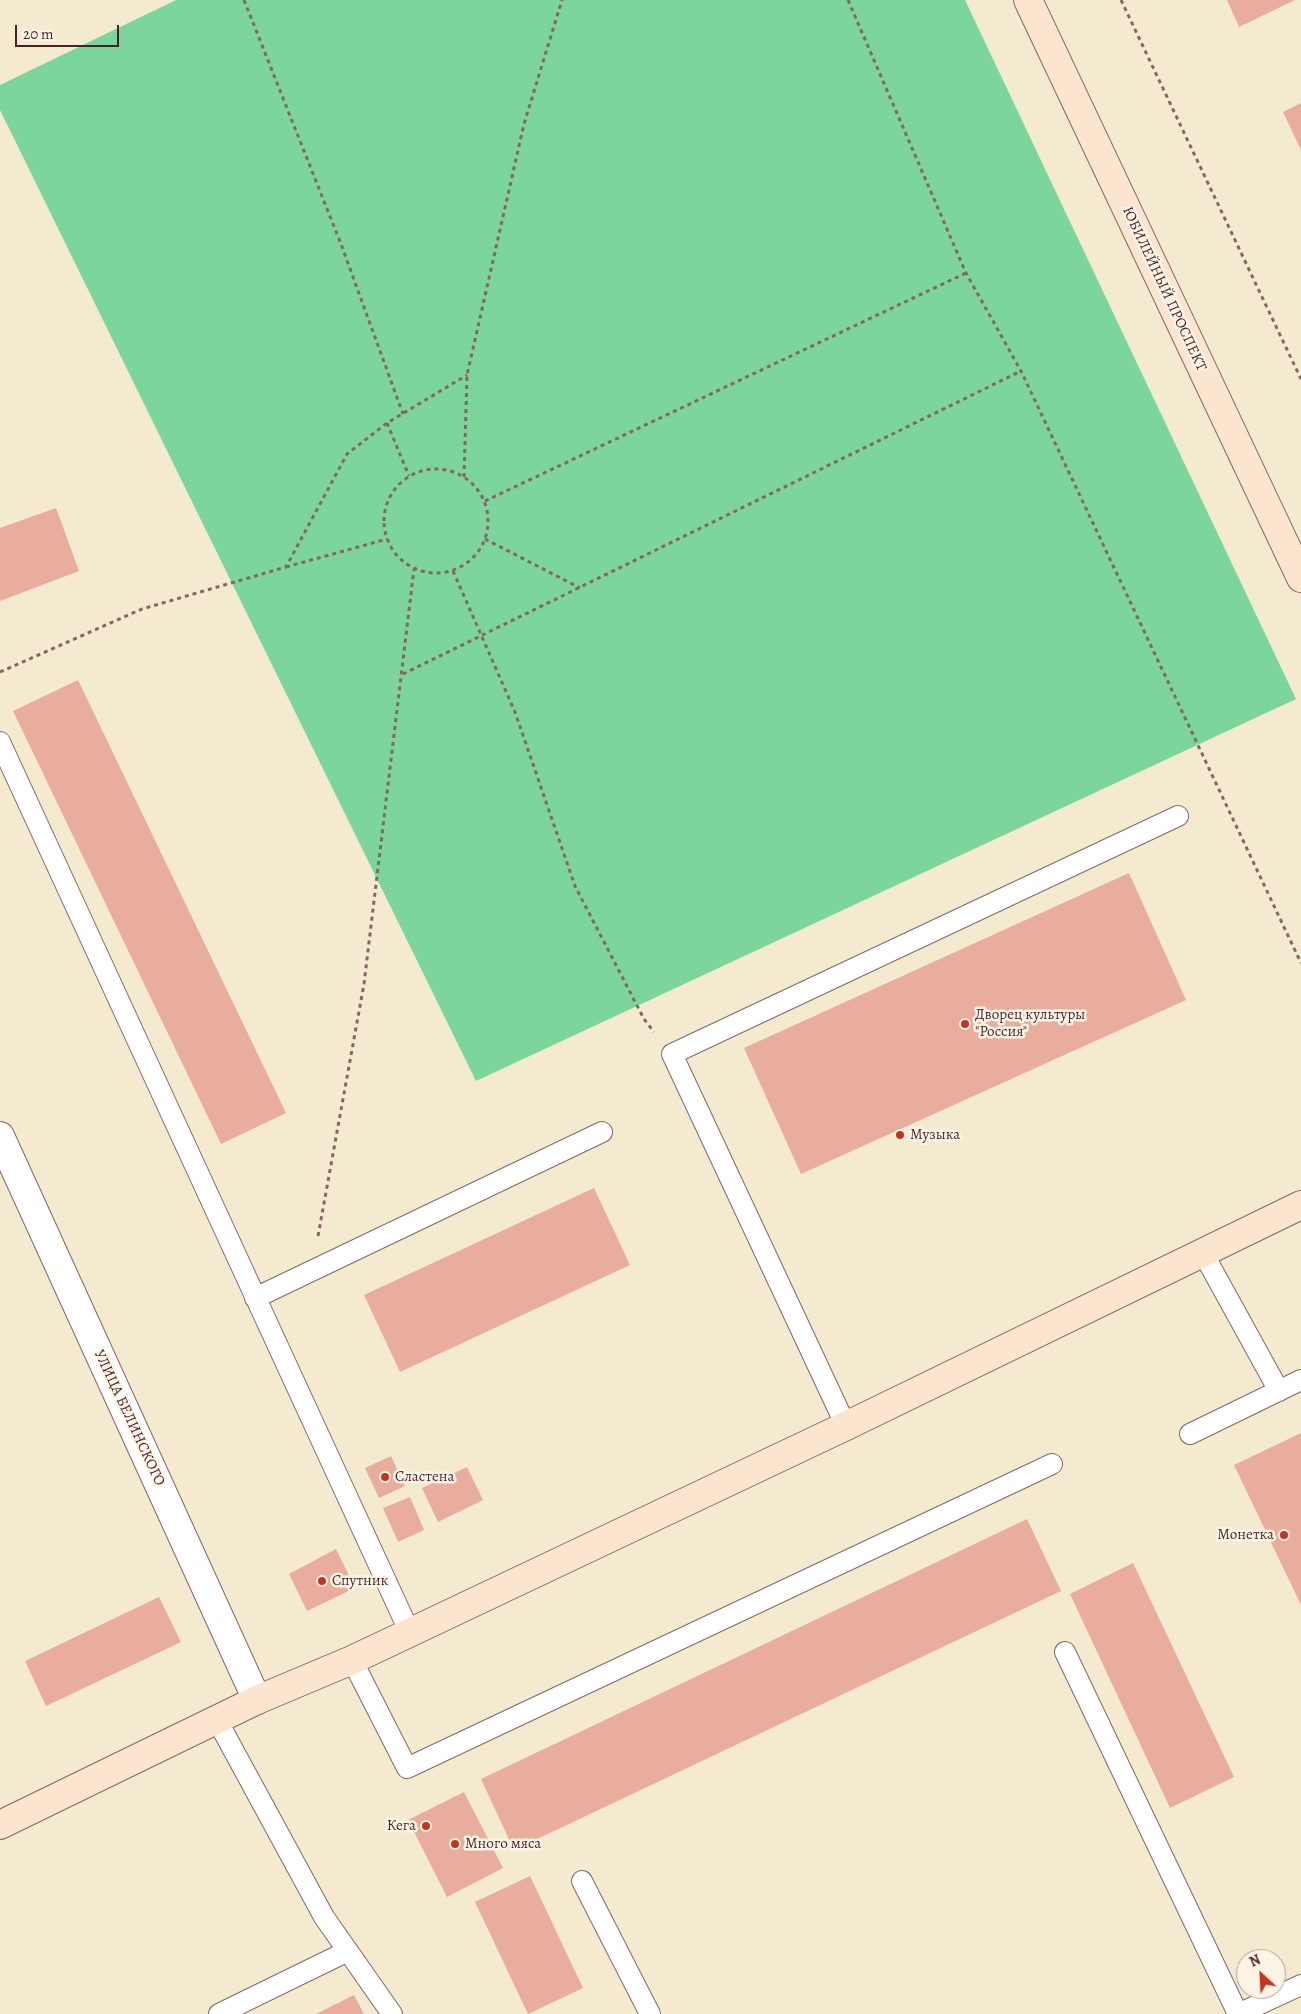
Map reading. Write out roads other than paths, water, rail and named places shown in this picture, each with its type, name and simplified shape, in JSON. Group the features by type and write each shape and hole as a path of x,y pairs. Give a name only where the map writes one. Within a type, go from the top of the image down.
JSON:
{"main road":[{"name":"ЮБИЛЕЙНЫЙ ПРОСПЕКТ","path":"1028,0 1301,578"},
{"path":"0,1825 258,1700 410,1633 846,1426 1301,1205"}],"street":[{"name":"УЛИЦА БЕЛИНСКОГО","path":"0,1136 258,1700"}],"lane":[{"path":"0,742 410,1633"},
{"path":"846,1426 672,1054 1178,816"},
{"path":"256,1298 602,1132"},
{"path":"1204,1252 1278,1391"},
{"path":"1190,1434 1301,1380"},
{"path":"352,1660 407,1768 1052,1464"},
{"path":"1065,1652 1238,2014 1301,1985"},
{"path":"217,1720 324,1916 392,2014"},
{"path":"582,1881 650,2014"},
{"path":"219,2014 348,1951"}],"place":[{"name":"Дворец культуры \"Россия\"","path":"965,1024"},
{"name":"Музыка","path":"900,1135"},
{"name":"Сластена","path":"385,1477"},
{"name":"Монетка","path":"1284,1535"},
{"name":"Спутник","path":"322,1581"},
{"name":"Кега","path":"426,1826"},
{"name":"Много мяса","path":"455,1844"}]}
